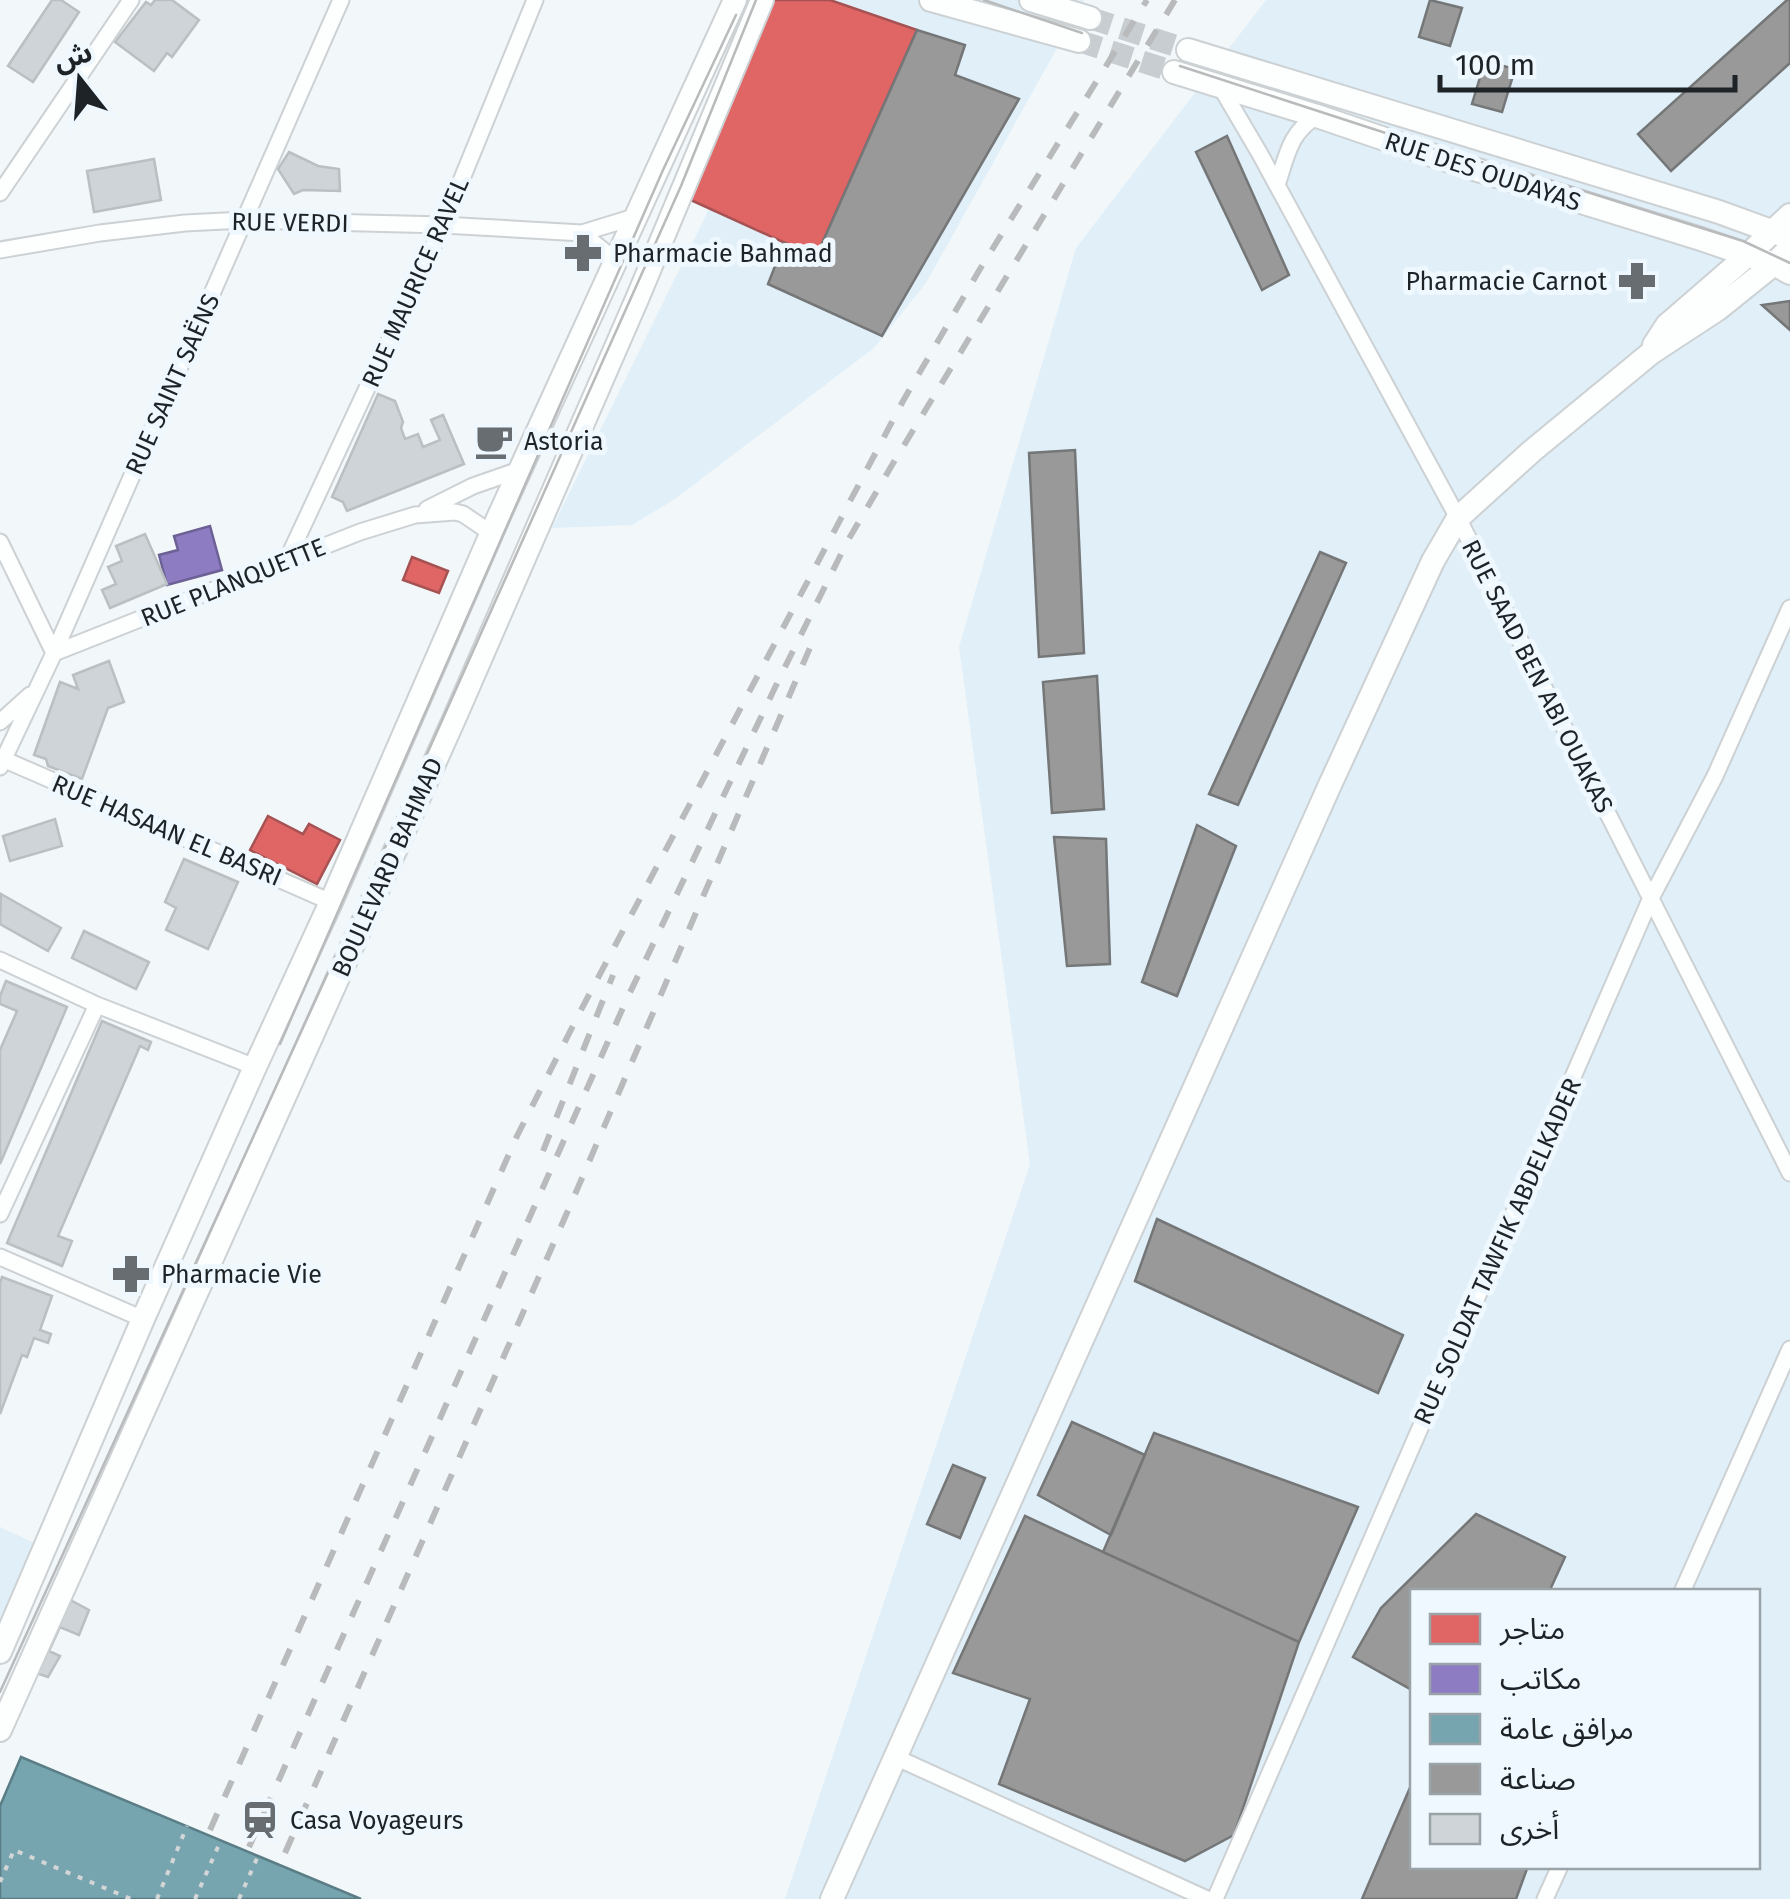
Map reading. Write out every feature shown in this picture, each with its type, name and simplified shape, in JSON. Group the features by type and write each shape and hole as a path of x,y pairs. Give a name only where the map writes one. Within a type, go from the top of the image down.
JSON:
{"main road":[{"name":"BOULEVARD BAHMAD","path":"0,1652 491,533 735,0"},
{"name":"BOULEVARD BAHMAD","path":"0,1730 447,734 762,0"},
{"path":"932,0 1079,41"},
{"path":"1031,0 1090,18"},
{"name":"RUE DES OUDAYAS","path":"1188,50 1719,212 1784,228"},
{"name":"RUE DES OUDAYAS","path":"1174,72 1748,256 1785,262"},
{"path":"1651,353 1667,325 1784,228"},
{"path":"832,1899 1329,787 1433,561 1458,518 1651,353 1785,262"}],"street":[{"path":"0,193 131,0"},
{"name":"RUE SAINT SAËNS","path":"2,763 341,0"},
{"name":"RUE MAURICE RAVEL","path":"287,560 442,224 535,0"},
{"name":"RUE SAAD BEN ABI OUAKAS","path":"1220,86 1458,518 1790,1173"},
{"path":"1277,185 1295,134 1317,116"},
{"name":"RUE VERDI","path":"0,250 186,223 244,220 442,224 582,233 634,216"},
{"path":"582,233 615,260"},
{"name":"RUE PLANQUETTE","path":"54,653 360,532 415,515 482,483 520,470"},
{"name":"RUE PLANQUETTE","path":"415,515 455,512 491,533"},
{"path":"0,542 54,653"},
{"name":"RUE SOLDAT TAWFIK ABDELKADER","path":"1215,1899 1650,900 1715,776 1790,608"},
{"path":"0,722 36,689"},
{"name":"RUE HASAAN EL BASRI","path":"2,763 331,902"},
{"path":"0,960 97,1005 254,1067"},
{"path":"0,1214 97,1005"},
{"path":"0,1257 143,1319"},
{"path":"1683,1589 1790,1349"},
{"path":"894,1757 1207,1899"},
{"path":"1545,1899 1559,1869"}],"path":[{"path":"157,1899 187,1826"},
{"path":"195,1899 221,1840"},
{"path":"0,1882 14,1850 130,1899"},
{"path":"239,1899 258,1856"}],"shaded area":[{"path":"812,0 1084,0 926,283 875,347 675,499 632,525 552,528"},
{"path":"1266,0 1790,0 1790,1899 785,1899 1030,1164 959,647 1076,248"},
{"path":"0,1527 47,1549 0,1644"}],"building: متاجر":[{"path":"764,0 830,0 917,30 816,257 682,196"},
{"path":"412,557 448,571 439,593 403,580"},
{"path":"268,816 303,834 309,824 340,840 317,884 250,850"}],"building: مكاتب":[{"path":"210,526 222,570 167,585 159,555 178,550 174,536"}],"building: مرافق عامة":[{"path":"21,1757 361,1899 0,1899 0,1806"}],"building: صناعة":[{"path":"1430,0 1462,8 1450,46 1419,37"},
{"path":"1787,0 1790,63 1671,171 1638,134"},
{"path":"917,30 965,45 955,75 1019,99 882,336 768,284 784,243 816,257"},
{"path":"1485,61 1515,69 1502,112 1472,104"},
{"path":"1227,136 1289,275 1262,290 1196,152"},
{"path":"1790,301 1790,330 1762,305"},
{"path":"1075,450 1084,653 1039,657 1029,453"},
{"path":"1320,552 1346,563 1238,805 1209,794"},
{"path":"1097,676 1104,809 1052,813 1043,682"},
{"path":"1197,825 1236,846 1177,996 1142,982"},
{"path":"1054,837 1106,839 1110,964 1067,966"},
{"path":"1157,1219 1403,1335 1378,1393 1135,1281"},
{"path":"1072,1422 1145,1455 1111,1535 1038,1495"},
{"path":"1154,1433 1358,1507 1299,1642 1103,1552"},
{"path":"953,1465 985,1478 960,1538 927,1524"},
{"path":"1476,1514 1565,1557 1550,1589 1410,1589 1410,1689 1353,1657 1381,1608"},
{"path":"1025,1516 1299,1642 1234,1835 1185,1861 999,1784 1030,1699 953,1673"},
{"path":"1410,1788 1410,1869 1527,1869 1516,1899 1362,1899"}],"building: أخرى":[{"path":"52,0 61,0 79,12 33,82 8,66"},
{"path":"155,0 172,0 199,20 172,57 167,53 154,71 115,42 146,2 151,5"},
{"path":"289,152 318,166 339,169 340,191 303,190 294,194 278,169"},
{"path":"154,159 161,200 94,212 87,171"},
{"path":"378,394 395,401 405,439 418,434 423,447 440,440 431,420 443,415 464,464 347,511 343,502 332,497"},
{"path":"145,534 167,584 110,608 102,590 116,584 108,567 122,561 116,546"},
{"path":"109,661 124,702 108,708 82,779 48,766 46,759 34,755 60,682 78,689 73,675"},
{"path":"55,819 62,846 10,861 3,836"},
{"path":"184,859 238,882 208,949 166,930 176,908 165,902"},
{"path":"1,894 61,928 48,951 0,924"},
{"path":"84,931 149,962 136,989 72,958"},
{"path":"6,981 67,1007 0,1164 0,1050 17,1011 0,1004"},
{"path":"102,1021 151,1042 148,1050 140,1046 58,1236 72,1241 62,1266 7,1243"},
{"path":"2,1277 52,1296 40,1330 51,1334 48,1343 34,1338 27,1357 22,1355 0,1414 0,1283"},
{"path":"63,1596 89,1610 79,1635 60,1627 49,1651 60,1656 48,1677 33,1672"}],"tunnel":[{"path":"1090,18 1188,50"},
{"path":"1079,41 1174,72"}],"tram line":[{"path":"0,1692 681,186 756,0"},
{"path":"984,0 1082,33"},
{"path":"280,1044 663,170 736,15"},
{"path":"1180,66 1444,152 1552,181 1743,241 1790,263"}],"railway":[{"path":"210,1830 517,1136 581,1010 903,401 1147,0"},
{"path":"249,1847 626,1001 847,542 1175,0"},
{"path":"285,1853 812,643"},
{"path":"543,1151 613,975"}],"place":[{"name":"Pharmacie Bahmad","path":"583,253"},
{"name":"Pharmacie Carnot","path":"1637,281"},
{"name":"Astoria","path":"494,441"},
{"name":"Pharmacie Vie","path":"131,1274"},
{"name":"Casa Voyageurs","path":"260,1820"}]}
